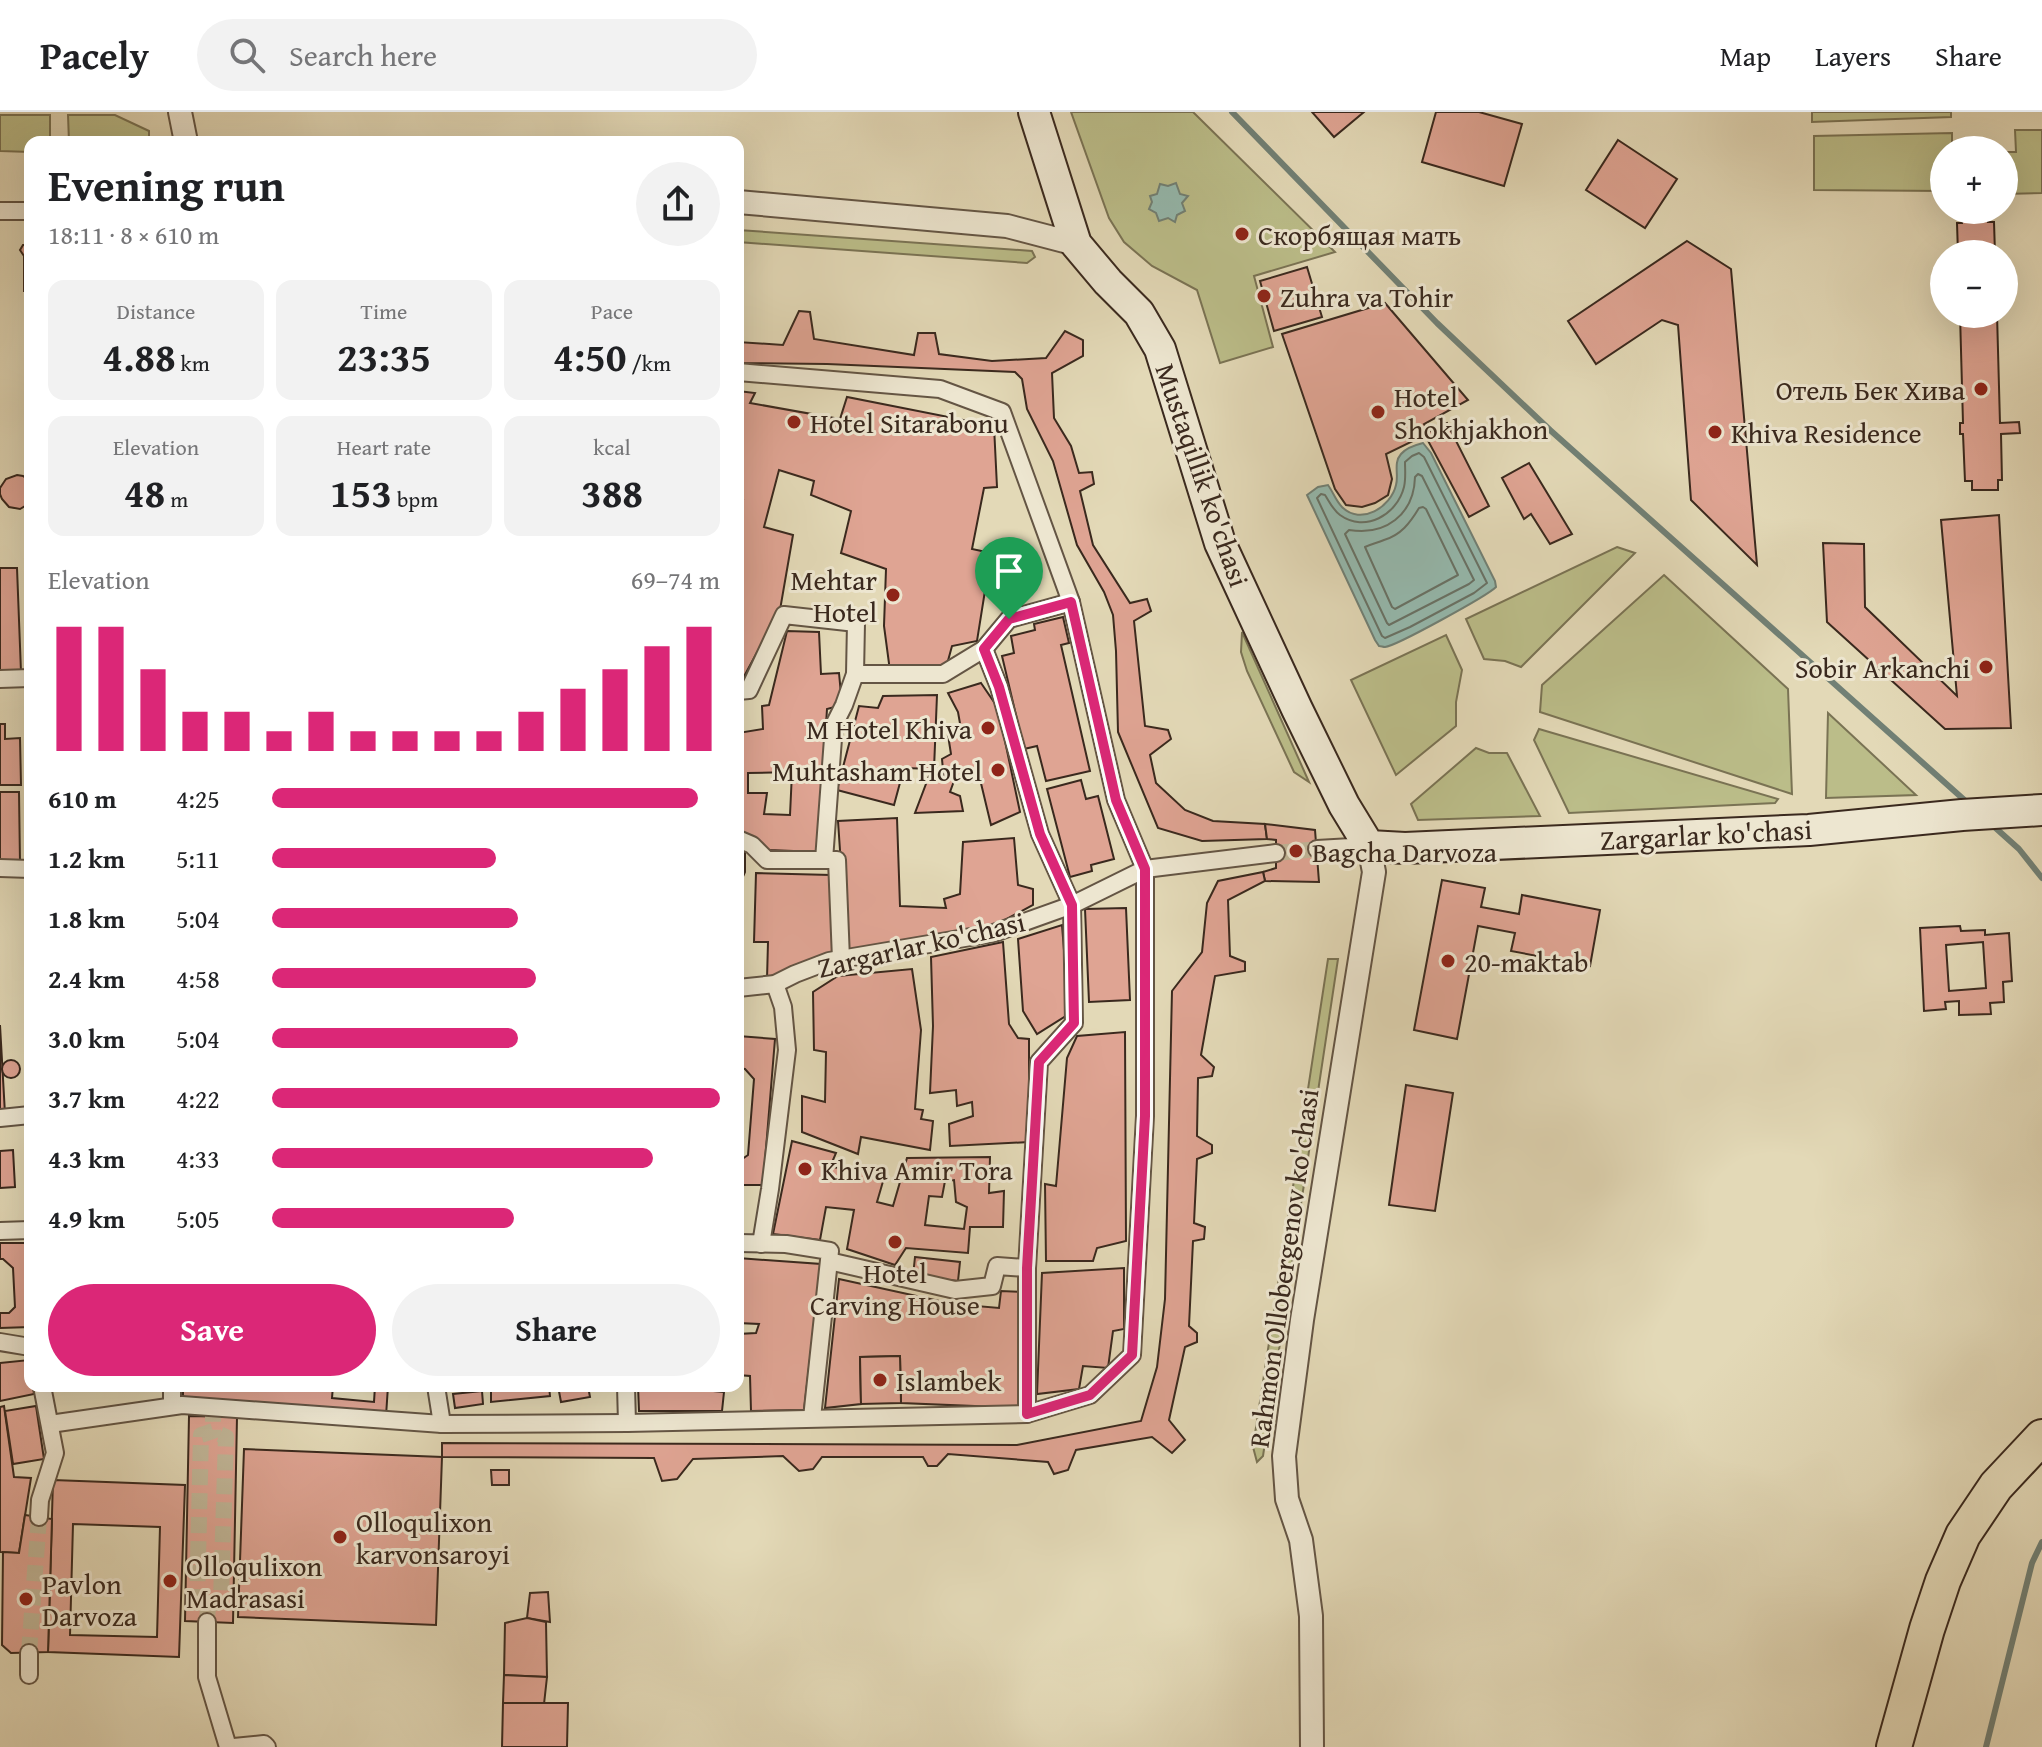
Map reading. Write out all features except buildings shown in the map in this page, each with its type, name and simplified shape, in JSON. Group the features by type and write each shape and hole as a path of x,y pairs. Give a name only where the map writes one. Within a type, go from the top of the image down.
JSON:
{"main road":[{"name":"Mustaqillik ko'chasi","path":"1034,112 1076,244 1139,313 1160,349 1220,543 1344,805 1369,846"},
{"name":"Zargarlar ko'chasi","path":"1369,846 1405,848 1809,830 2042,810"},
{"path":"1894,1747 1931,1617 1963,1535 1996,1486 2042,1437"}],"street":[{"path":"180,112 185,136"},
{"path":"744,203 1007,226 1076,244"},
{"path":"0,211 24,211"},
{"path":"50,1424 182,1405 214,1412 442,1424 1027,1414 1090,1395 1132,1355 1145,1116 1145,869 1116,800 1071,602 1002,412 940,389 744,373"},
{"path":"855,674 943,674 984,649 1009,619 1071,602"},
{"path":"744,690 749,690 784,615 856,623 855,674 834,725 824,860"},
{"path":"984,649 999,687 1040,834 1072,905 1074,1023 1039,1062 1027,1268 1027,1414"},
{"path":"0,679 24,678"},
{"path":"744,842 767,860 837,860 841,959"},
{"path":"1317,849 1369,846"},
{"name":"Rahmon Ollobergenov ko'chasi","path":"1312,1747 1311,1616 1301,1540 1287,1499 1284,1456 1302,1320 1374,872 1369,846"},
{"name":"Zargarlar ko'chasi","path":"744,987 775,984 829,961 994,933 1072,905 1145,869 1276,853"},
{"path":"0,868 24,869"},
{"path":"761,1244 787,1050 783,1007 775,984"},
{"path":"0,1118 24,1116"},
{"path":"0,1231 24,1230"},
{"path":"744,1243 786,1244 830,1251 812,1418"},
{"path":"829,1261 955,1290 992,1286 997,1266 1027,1268"},
{"path":"0,1342 24,1346"},
{"path":"39,1517 40,1500 55,1453 43,1392"},
{"path":"172,1392 172,1406"},
{"path":"437,1392 442,1424"},
{"path":"626,1392 627,1423"},
{"path":"207,1622 207,1677 231,1747 264,1744 267,1747"},
{"path":"29,1653 29,1675"}],"green space":[{"path":"1071,112 1193,112 1335,252 1254,276 1273,347 1220,363 1197,290 1152,266 1124,242 1109,218"},
{"path":"1812,112 1951,112 1951,117 1812,122"},
{"path":"0,115 50,115 50,136 24,136 24,152 0,151"},
{"path":"68,115 115,115 149,131 149,136 69,136"},
{"path":"2015,130 2042,130 2042,193 2018,194 2018,136 2015,136"},
{"path":"1952,133 1952,136 1930,136 1930,191 1814,190 1814,136"},
{"path":"744,230 1032,251 1035,257 1027,263 744,242"},
{"path":"1617,547 1635,553 1521,667 1505,661 1484,659 1466,619"},
{"path":"1664,575 1788,689 1792,794 1540,712 1542,685"},
{"path":"1242,632 1309,782 1294,772 1247,671 1241,652"},
{"path":"1446,635 1462,670 1456,702 1456,726 1396,775 1351,680"},
{"path":"1828,713 1916,795 1826,798"},
{"path":"1539,729 1778,799 1775,803 1569,813 1534,740"},
{"path":"1476,748 1489,753 1507,753 1540,816 1418,820 1411,804"},
{"path":"1328,959 1338,959 1263,1456 1257,1462 1253,1447"}],"water":[{"path":"1176,183 1180,194 1188,196 1182,203 1185,211 1177,215 1175,222 1168,218 1159,221 1156,213 1149,209 1152,202 1150,196 1157,194 1160,184 1168,186"},
{"path":"1423,443 1431,453 1496,587 1406,638 1385,647 1379,646 1307,495 1318,487 1328,485 1340,505 1350,512 1358,515 1374,511 1382,507 1393,493 1397,481 1397,461 1401,454"}],"waterway":[{"path":"1232,112 1437,323 1550,430 1970,805"},
{"path":"1990,823 2019,849 2042,878"},
{"path":"1986,1747 2032,1563 2042,1542"}],"tunnel":[{"path":"1276,853 1317,849"},
{"path":"207,1622 208,1606 197,1601 201,1435 213,1431 213,1416"},
{"path":"208,1606 221,1600 226,1437 213,1431"},
{"path":"29,1653 39,1517"}],"place":[{"name":"Скорбящая мать","path":"1242,234"},
{"name":"Zuhra va Tohir","path":"1264,296"},
{"name":"Отель Бек Хива","path":"1981,389"},
{"name":"Hotel Shokhjakhon","path":"1378,412"},
{"name":"Hotel Sitarabonu","path":"794,422"},
{"name":"Khiva Residence","path":"1715,432"},
{"name":"Mehtar Hotel","path":"893,595"},
{"name":"Sobir Arkanchi","path":"1986,667"},
{"name":"M Hotel Khiva","path":"988,728"},
{"name":"Muhtasham Hotel","path":"998,770"},
{"name":"Bagcha Darvoza","path":"1296,851"},
{"name":"20-maktab","path":"1448,961"},
{"name":"Khiva Amir Tora","path":"805,1169"},
{"name":"Hotel Carving House","path":"895,1242"},
{"name":"Islambek","path":"880,1380"},
{"name":"Olloqulixon karvonsaroyi","path":"340,1537"},
{"name":"Olloqulixon Madrasasi","path":"170,1581"},
{"name":"Pavlon Darvoza","path":"26,1599"}],"route":[{"path":"1071,602 1116,800 1145,869 1145,1116 1132,1355 1090,1395 1027,1414 1027,1268 1039,1062 1074,1023 1072,905 1040,834 999,687 984,649 1009,619 1071,602"}]}
